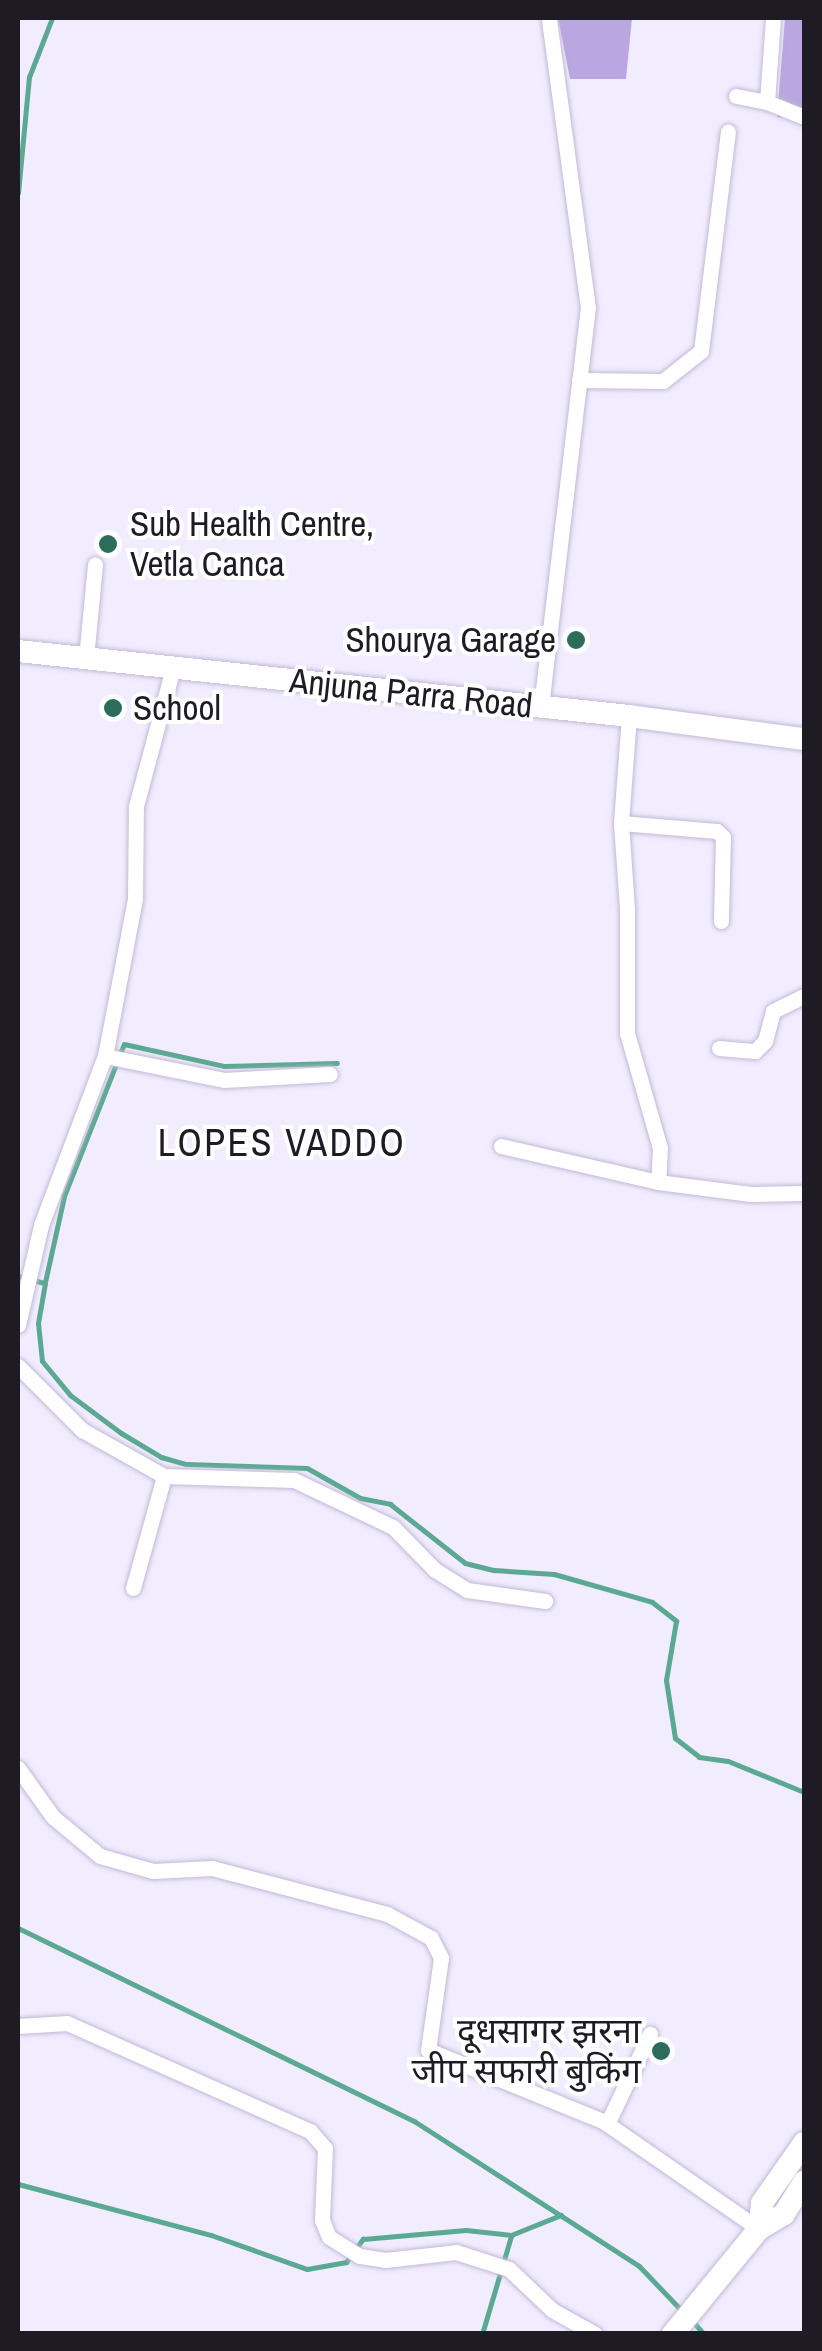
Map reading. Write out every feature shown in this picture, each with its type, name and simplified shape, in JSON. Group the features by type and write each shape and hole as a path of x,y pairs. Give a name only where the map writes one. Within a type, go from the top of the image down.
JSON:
{"street":[{"path":"541,707 588,308 548,18"},
{"path":"767,102 773,18"},
{"path":"736,96 767,102 804,117"},
{"path":"579,380 663,381 702,351 728,132"},
{"path":"86,658 95,564"},
{"name":"Anjuna Parra Road","path":"18,651 629,716 804,740"},
{"path":"18,1325 41,1225 106,1056 135,898 136,806 173,668"},
{"path":"629,716 621,822 627,909 627,1033 660,1148 658,1182"},
{"path":"621,822 717,831 723,837 722,921"},
{"path":"719,1048 756,1051 764,1041 773,1012 804,996"},
{"path":"106,1056 224,1080 330,1074"},
{"path":"501,1146 658,1182 750,1194 804,1193"},
{"path":"18,1366 82,1430 164,1476 294,1480 393,1527 435,1570 467,1590 544,1601"},
{"path":"133,1588 164,1476"},
{"path":"18,1768 53,1817 100,1856 153,1871 212,1868 388,1914 431,1938 441,1958 428,2050 607,2124 759,2230"},
{"path":"18,2026 67,2023 310,2131 326,2148 322,2220 329,2237 360,2256 384,2260 456,2252 509,2269 552,2310 595,2334"},
{"path":"607,2124 650,2034"},
{"path":"759,2230 762,2204 804,2143"},
{"path":"683,2322 759,2230 784,2214 804,2182"}],"shaded area":[{"path":"558,18 632,18 626,79 570,79"},
{"path":"785,18 804,18 804,118 777,117"}],"waterway":[{"path":"18,193 29,77 52,18"},
{"path":"45,1282 64,1196 124,1044 224,1066 337,1063"},
{"path":"18,1276 45,1283 38,1323 42,1361 70,1395 161,1457 186,1464 307,1468 360,1498 390,1504 465,1563 494,1570 554,1574 652,1602 676,1621 666,1680 675,1738 699,1757 728,1761 804,1792"},
{"path":"18,1928 414,2121 639,2266 683,2312"},
{"path":"18,2184 211,2235 307,2269 346,2262 363,2239 466,2230 511,2235 561,2215"},
{"path":"482,2334 511,2236"},
{"path":"694,2323 704,2334"}],"place":[{"name":"Sub Health Centre, Vetla Canca","path":"108,544"},
{"name":"Shourya Garage","path":"576,640"},
{"name":"School","path":"113,708"},
{"name":"दूधसागर झरना जीप सफारी बुकिंग","path":"661,2051"}],"district":[{"name":"LOPES VADDO","path":"282,1143"}]}
